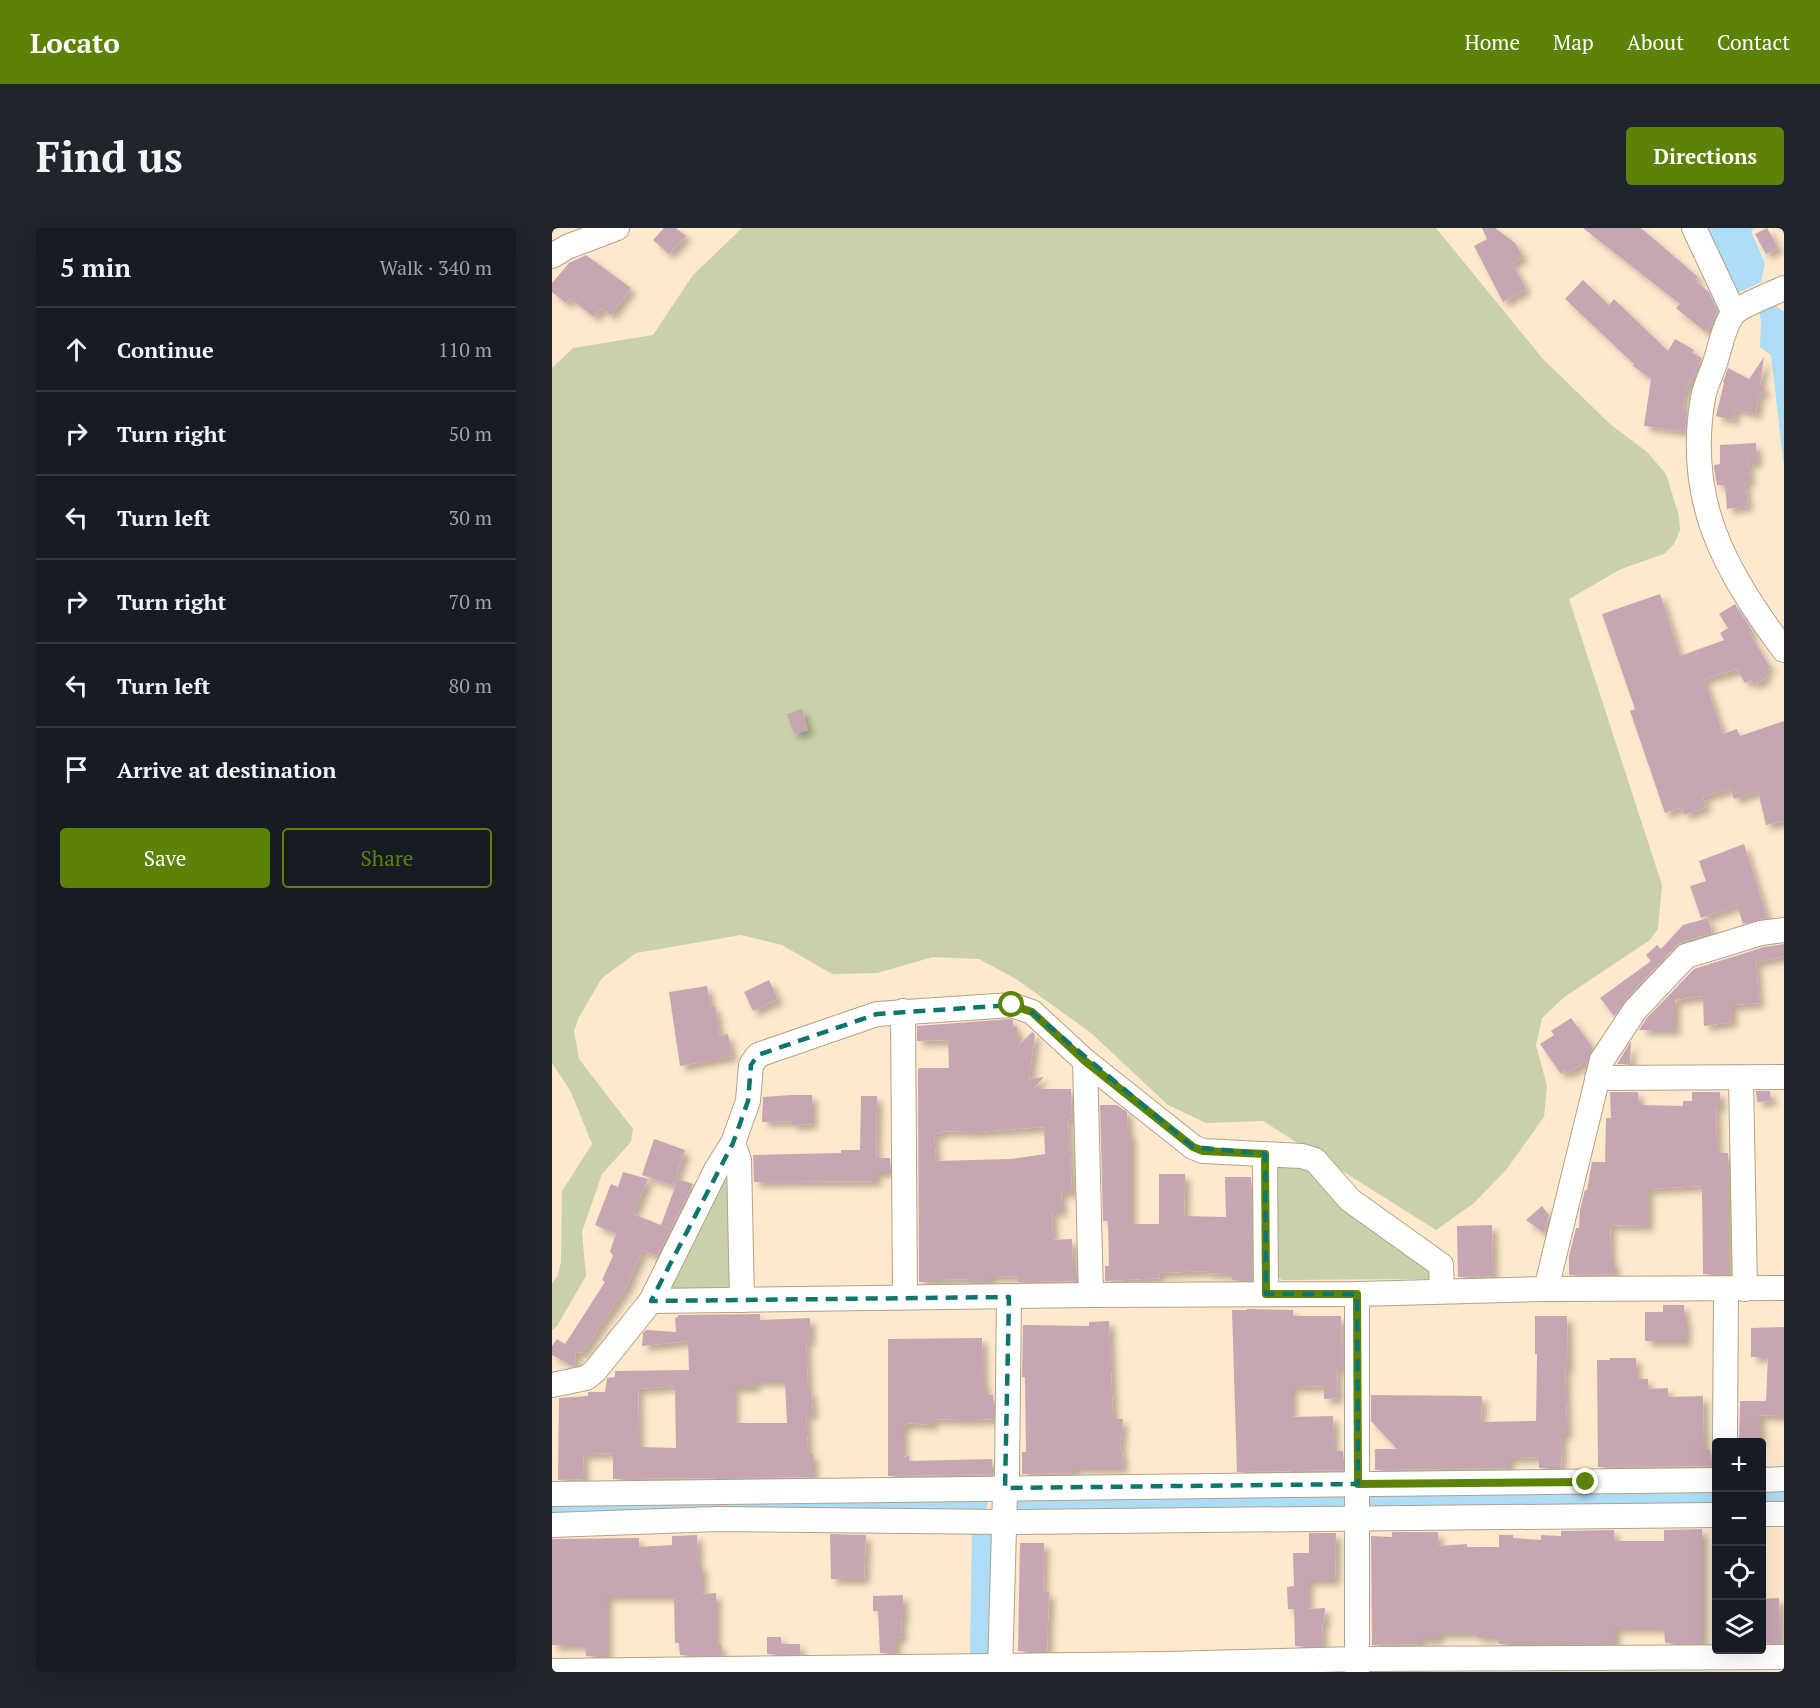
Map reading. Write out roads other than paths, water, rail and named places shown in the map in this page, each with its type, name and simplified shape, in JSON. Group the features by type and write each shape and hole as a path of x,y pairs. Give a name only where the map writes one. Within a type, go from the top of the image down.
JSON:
{"street":[{"path":"552,256 567,247 617,228"},
{"path":"1694,228 1734,313"},
{"path":"1784,288 1734,313 1727,327 1704,397 1698,454 1704,502 1719,545 1753,609 1784,650"},
{"path":"1546,1289 1602,1060 1635,1010 1686,956 1761,933 1784,930"},
{"path":"552,1385 585,1378 595,1371 651,1301 716,1170 733,1143 748,1101 752,1065 758,1055 877,1014 903,1011 1012,1005 1032,1012 1085,1061 1193,1147 1203,1151 1302,1156 1315,1160 1350,1200 1441,1265 1442,1291"},
{"path":"903,1011 905,1297"},
{"path":"1085,1061 1091,1295"},
{"path":"1597,1078 1784,1077"},
{"path":"1725,1438 1735,1289 1742,1078"},
{"path":"733,1143 739,1160 742,1299"},
{"path":"1265,1154 1266,1294"},
{"path":"651,1301 1784,1288"},
{"path":"1357,1294 1357,1666"},
{"path":"1000,1669 1007,1474 1009,1297"},
{"path":"1766,1480 1784,1479"},
{"path":"552,1525 1005,1504 1358,1501 1712,1480"},
{"path":"552,1494 1005,1504 1358,1501 1712,1515"},
{"path":"1766,1514 1784,1514"},
{"path":"552,1671 1357,1666 1784,1657"}],"water":[{"path":"1701,228 1755,228 1751,231 1765,264 1761,282 1738,293 1727,285"},
{"path":"1775,305 1784,312 1784,467 1771,355 1760,347 1759,311"}],"waterway":[{"path":"1022,1502 1712,1495"},
{"path":"1766,1495 1784,1495"},
{"path":"552,1506 978,1502"},
{"path":"980,1655 982,1530"}]}
